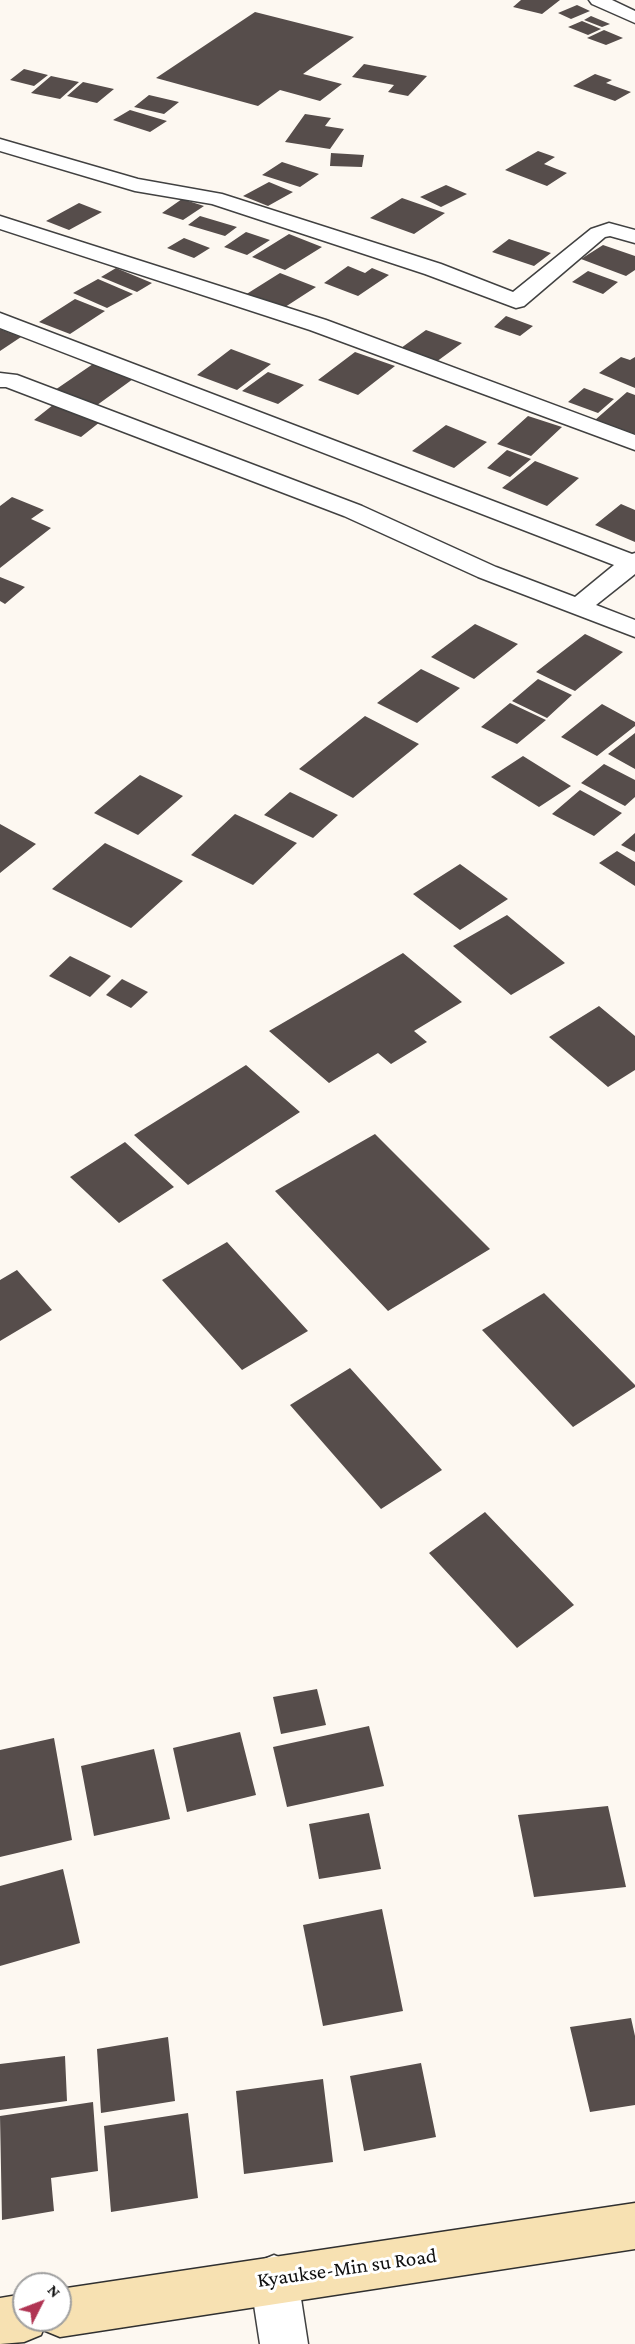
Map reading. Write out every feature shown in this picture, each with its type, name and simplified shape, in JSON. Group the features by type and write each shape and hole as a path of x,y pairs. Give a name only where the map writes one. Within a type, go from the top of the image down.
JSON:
{"street":[{"path":"598,0 635,18"},
{"path":"0,145 135,185 215,198 433,269 516,301 598,233 609,229 635,237"},
{"path":"0,222 318,325 635,443"},
{"path":"0,320 634,562"},
{"path":"3,382 353,511 487,572 635,629"},
{"path":"578,607 634,562"},
{"name":"Kyaukse-Min su Road","path":"72,2311 635,2226"},
{"path":"274,2279 284,2344"}],"building":[{"path":"521,0 560,0 542,14 513,7"},
{"path":"577,5 590,11 571,19 558,13"},
{"path":"255,12 354,37 303,74 342,84 320,101 280,90 258,106 156,78"},
{"path":"591,16 610,24 602,27 584,20"},
{"path":"582,21 601,29 588,35 568,27"},
{"path":"604,30 623,38 606,45 587,38"},
{"path":"364,64 427,76 408,96 388,92 394,85 352,77"},
{"path":"24,69 48,75 34,86 10,80"},
{"path":"595,74 612,80 606,83 631,92 615,101 573,86"},
{"path":"51,76 79,82 60,99 31,93"},
{"path":"83,82 114,89 97,103 67,96"},
{"path":"149,95 179,102 164,114 134,107"},
{"path":"130,110 167,121 150,132 113,120"},
{"path":"305,114 331,118 325,126 344,129 330,149 285,142"},
{"path":"538,151 555,157 544,164 567,173 547,186 505,170"},
{"path":"331,153 364,155 362,167 330,166"},
{"path":"282,162 319,174 300,187 262,175"},
{"path":"269,182 293,192 268,206 243,196"},
{"path":"446,185 467,194 441,207 420,197"},
{"path":"402,198 445,213 414,234 370,218"},
{"path":"182,199 204,206 183,220 162,213"},
{"path":"79,203 102,212 69,230 46,221"},
{"path":"200,216 237,227 225,236 188,225"},
{"path":"246,232 270,240 247,255 224,247"},
{"path":"289,234 322,247 285,270 252,257"},
{"path":"184,238 210,248 194,258 167,248"},
{"path":"509,239 551,253 534,266 492,252"},
{"path":"603,245 635,256 635,270 626,276 581,259"},
{"path":"348,266 365,273 372,268 389,275 358,296 324,283"},
{"path":"116,268 152,283 137,292 101,277"},
{"path":"588,271 618,282 603,294 572,282"},
{"path":"280,273 316,287 282,309 245,295"},
{"path":"98,279 133,294 107,308 73,293"},
{"path":"75,299 105,311 70,334 39,322"},
{"path":"506,316 533,326 520,336 494,327"},
{"path":"0,329 21,337 0,351"},
{"path":"426,330 462,343 436,362 401,348"},
{"path":"231,349 271,364 237,390 197,375"},
{"path":"355,352 395,366 358,395 318,380"},
{"path":"621,357 630,360 635,357 635,388 599,373"},
{"path":"93,364 133,379 93,408 52,392"},
{"path":"268,372 304,385 278,404 242,391"},
{"path":"584,388 614,399 598,413 568,402"},
{"path":"627,392 635,395 635,434 595,420"},
{"path":"58,401 105,418 81,437 34,420"},
{"path":"528,416 562,427 531,456 497,444"},
{"path":"446,425 487,442 454,468 412,451"},
{"path":"507,450 531,459 510,477 487,468"},
{"path":"535,461 579,478 547,506 502,488"},
{"path":"12,497 44,510 31,519 51,528 0,568 0,506"},
{"path":"621,504 635,510 635,542 595,525"},
{"path":"0,577 25,587 5,604 0,601"},
{"path":"475,624 518,644 474,679 431,657"},
{"path":"585,634 623,652 575,691 536,672"},
{"path":"421,669 460,688 417,723 377,703"},
{"path":"538,679 572,695 547,718 512,701"},
{"path":"510,703 546,720 517,744 481,727"},
{"path":"602,704 635,722 635,726 597,756 561,737"},
{"path":"365,716 419,744 353,798 299,769"},
{"path":"635,733 635,769 608,754"},
{"path":"523,756 571,786 539,807 491,777"},
{"path":"604,764 635,780 635,797 625,806 581,783"},
{"path":"140,775 183,796 138,835 94,813"},
{"path":"580,790 622,813 594,836 552,814"},
{"path":"290,792 338,815 313,838 264,815"},
{"path":"235,814 297,843 253,885 191,855"},
{"path":"0,824 36,844 0,873"},
{"path":"635,833 635,852 621,845"},
{"path":"105,843 183,881 131,928 52,889"},
{"path":"617,851 635,862 635,886 599,863"},
{"path":"460,864 508,899 460,930 413,894"},
{"path":"507,915 565,963 511,995 453,946"},
{"path":"403,953 462,1002 414,1031 427,1042 391,1064 378,1053 329,1083 269,1031"},
{"path":"70,956 111,976 90,997 49,976"},
{"path":"122,979 148,992 131,1008 106,995"},
{"path":"599,1006 635,1036 635,1070 608,1087 549,1037"},
{"path":"246,1065 300,1112 188,1185 134,1135"},
{"path":"375,1134 490,1249 388,1311 275,1191"},
{"path":"125,1142 174,1187 119,1223 70,1177"},
{"path":"227,1242 308,1331 242,1370 162,1280"},
{"path":"17,1270 52,1310 0,1341 0,1280"},
{"path":"544,1293 635,1385 573,1427 482,1330"},
{"path":"350,1368 442,1470 381,1509 290,1405"},
{"path":"485,1512 574,1605 517,1648 429,1553"},
{"path":"317,1689 326,1725 281,1734 273,1697"},
{"path":"369,1726 384,1786 287,1807 273,1747"},
{"path":"240,1732 256,1795 187,1812 173,1748"},
{"path":"54,1738 72,1840 0,1857 0,1750"},
{"path":"154,1749 170,1819 94,1836 81,1766"},
{"path":"608,1806 626,1887 534,1897 518,1815"},
{"path":"369,1813 381,1869 319,1879 309,1824"},
{"path":"63,1869 80,1943 0,1966 0,1886"},
{"path":"382,1909 403,2011 323,2026 303,1925"},
{"path":"631,2018 635,2036 635,2105 590,2112 570,2027"},
{"path":"168,2037 175,2101 101,2113 97,2049"},
{"path":"65,2056 67,2101 0,2110 0,2064"},
{"path":"421,2063 436,2137 364,2151 350,2076"},
{"path":"323,2079 333,2162 244,2174 236,2091"},
{"path":"93,2102 98,2171 51,2178 54,2211 2,2220 0,2116"},
{"path":"188,2113 198,2198 111,2212 104,2126"}]}
